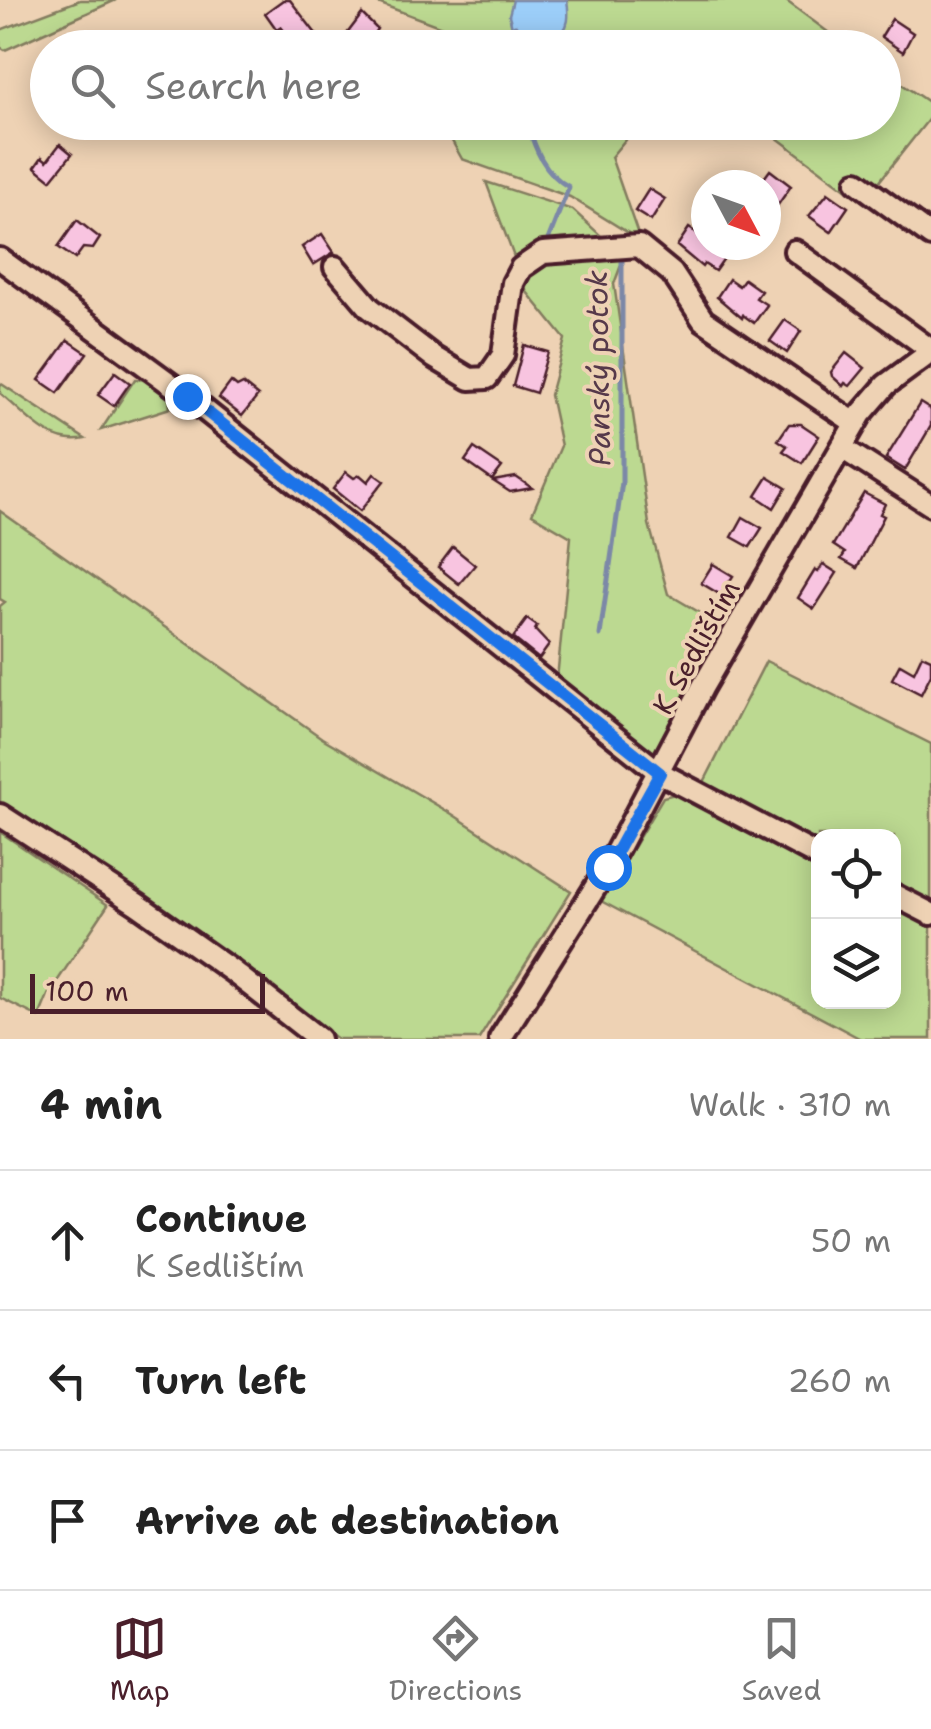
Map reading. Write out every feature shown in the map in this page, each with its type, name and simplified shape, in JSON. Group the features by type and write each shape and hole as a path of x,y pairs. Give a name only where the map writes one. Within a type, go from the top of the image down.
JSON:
{"street":[{"path":"857,182 931,236"},
{"path":"335,266 370,308 435,358 470,379 486,378 503,355 512,282 521,268 542,253 640,246 672,274 703,320 855,424"},
{"path":"795,252 931,351"},
{"path":"0,259 187,396 660,773 811,852"},
{"name":"K Sedlištím","path":"500,1039 608,867 702,688 855,424 886,385 931,351"},
{"path":"842,448 931,504"},
{"path":"0,816 153,915 319,1039"},
{"path":"901,899 931,914"}],"green space":[{"path":"80,0 116,0 49,30 30,30 30,39 5,50 0,47 0,30"},
{"path":"370,0 785,0 825,30 450,30"},
{"path":"901,84 931,104 931,116 863,202 780,140 901,140"},
{"path":"451,140 625,140 611,157 640,240 570,197 462,159"},
{"path":"486,182 573,210 624,257 614,284 649,524 668,594 726,628 714,640 651,758 557,679 571,537 532,514 561,446 550,395 565,339 527,292"},
{"path":"135,379 155,380 168,391 170,408 101,430"},
{"path":"0,383 85,439 49,434 0,393"},
{"path":"0,511 322,738 452,814 571,891 479,1039 337,1039 213,948 0,805 0,606 5,602 0,599"},
{"path":"766,661 931,744 931,908 901,893 901,829 811,829 811,846 700,790"},
{"path":"679,793 811,862 811,1009 901,1009 901,908 931,923 931,1039 861,1039 601,901 663,797"},
{"path":"0,832 108,905 48,995 39,1017 0,998"}],"water":[{"path":"513,0 567,0 568,16 563,30 513,30 509,15"}],"building":[{"path":"283,0 290,0 313,30 277,30 265,13"},
{"path":"362,14 377,29 376,30 350,30"},
{"path":"892,19 913,33 903,52 901,30 885,30"},
{"path":"60,144 72,154 51,180 35,167 42,157 47,161"},
{"path":"781,178 791,186 781,200"},
{"path":"649,189 665,199 651,221 635,211"},
{"path":"828,193 848,207 831,232 809,216"},
{"path":"77,220 100,238 93,249 83,248 75,259 58,247"},
{"path":"689,228 691,229 691,258 677,246"},
{"path":"322,234 334,252 313,265 302,247"},
{"path":"694,260 723,260 715,271 704,264 702,267"},
{"path":"729,279 739,286 744,279 761,291 756,298 767,305 754,323 717,297"},
{"path":"785,320 801,331 787,353 770,341"},
{"path":"68,340 87,353 58,393 39,380"},
{"path":"524,345 548,352 536,393 513,386"},
{"path":"846,353 865,368 850,386 843,386 831,372"},
{"path":"115,372 130,383 114,406 98,395"},
{"path":"231,382 237,387 243,384 258,396 242,416 219,398"},
{"path":"920,403 931,410 931,426 905,470 886,458"},
{"path":"789,424 801,424 819,436 802,463 783,451 787,446 778,440"},
{"path":"474,448 502,467 492,480 465,461"},
{"path":"346,472 354,478 360,475 368,482 374,474 384,481 360,511 333,489"},
{"path":"516,477 532,488 510,492 493,481"},
{"path":"768,477 786,488 774,508 756,496"},
{"path":"864,493 885,504 880,514 884,516 857,568 841,559 845,553 833,545"},
{"path":"743,517 762,528 750,547 732,537"},
{"path":"453,547 475,565 459,584 438,567"},
{"path":"713,564 733,576 721,595 701,583"},
{"path":"823,564 837,573 814,609 798,598"},
{"path":"527,619 537,626 535,630 549,645 539,659 513,638"},
{"path":"922,655 931,659 931,674 921,694 892,679 900,664 914,672"}],"waterway":[{"name":"Panský potok","path":"514,30 515,26"},
{"name":"Panský potok","path":"532,140 553,175 569,187 546,245"},
{"name":"Panský potok","path":"600,635 622,482 622,259 616,252"}],"route":[{"path":"187,396 660,773 608,867"}]}
